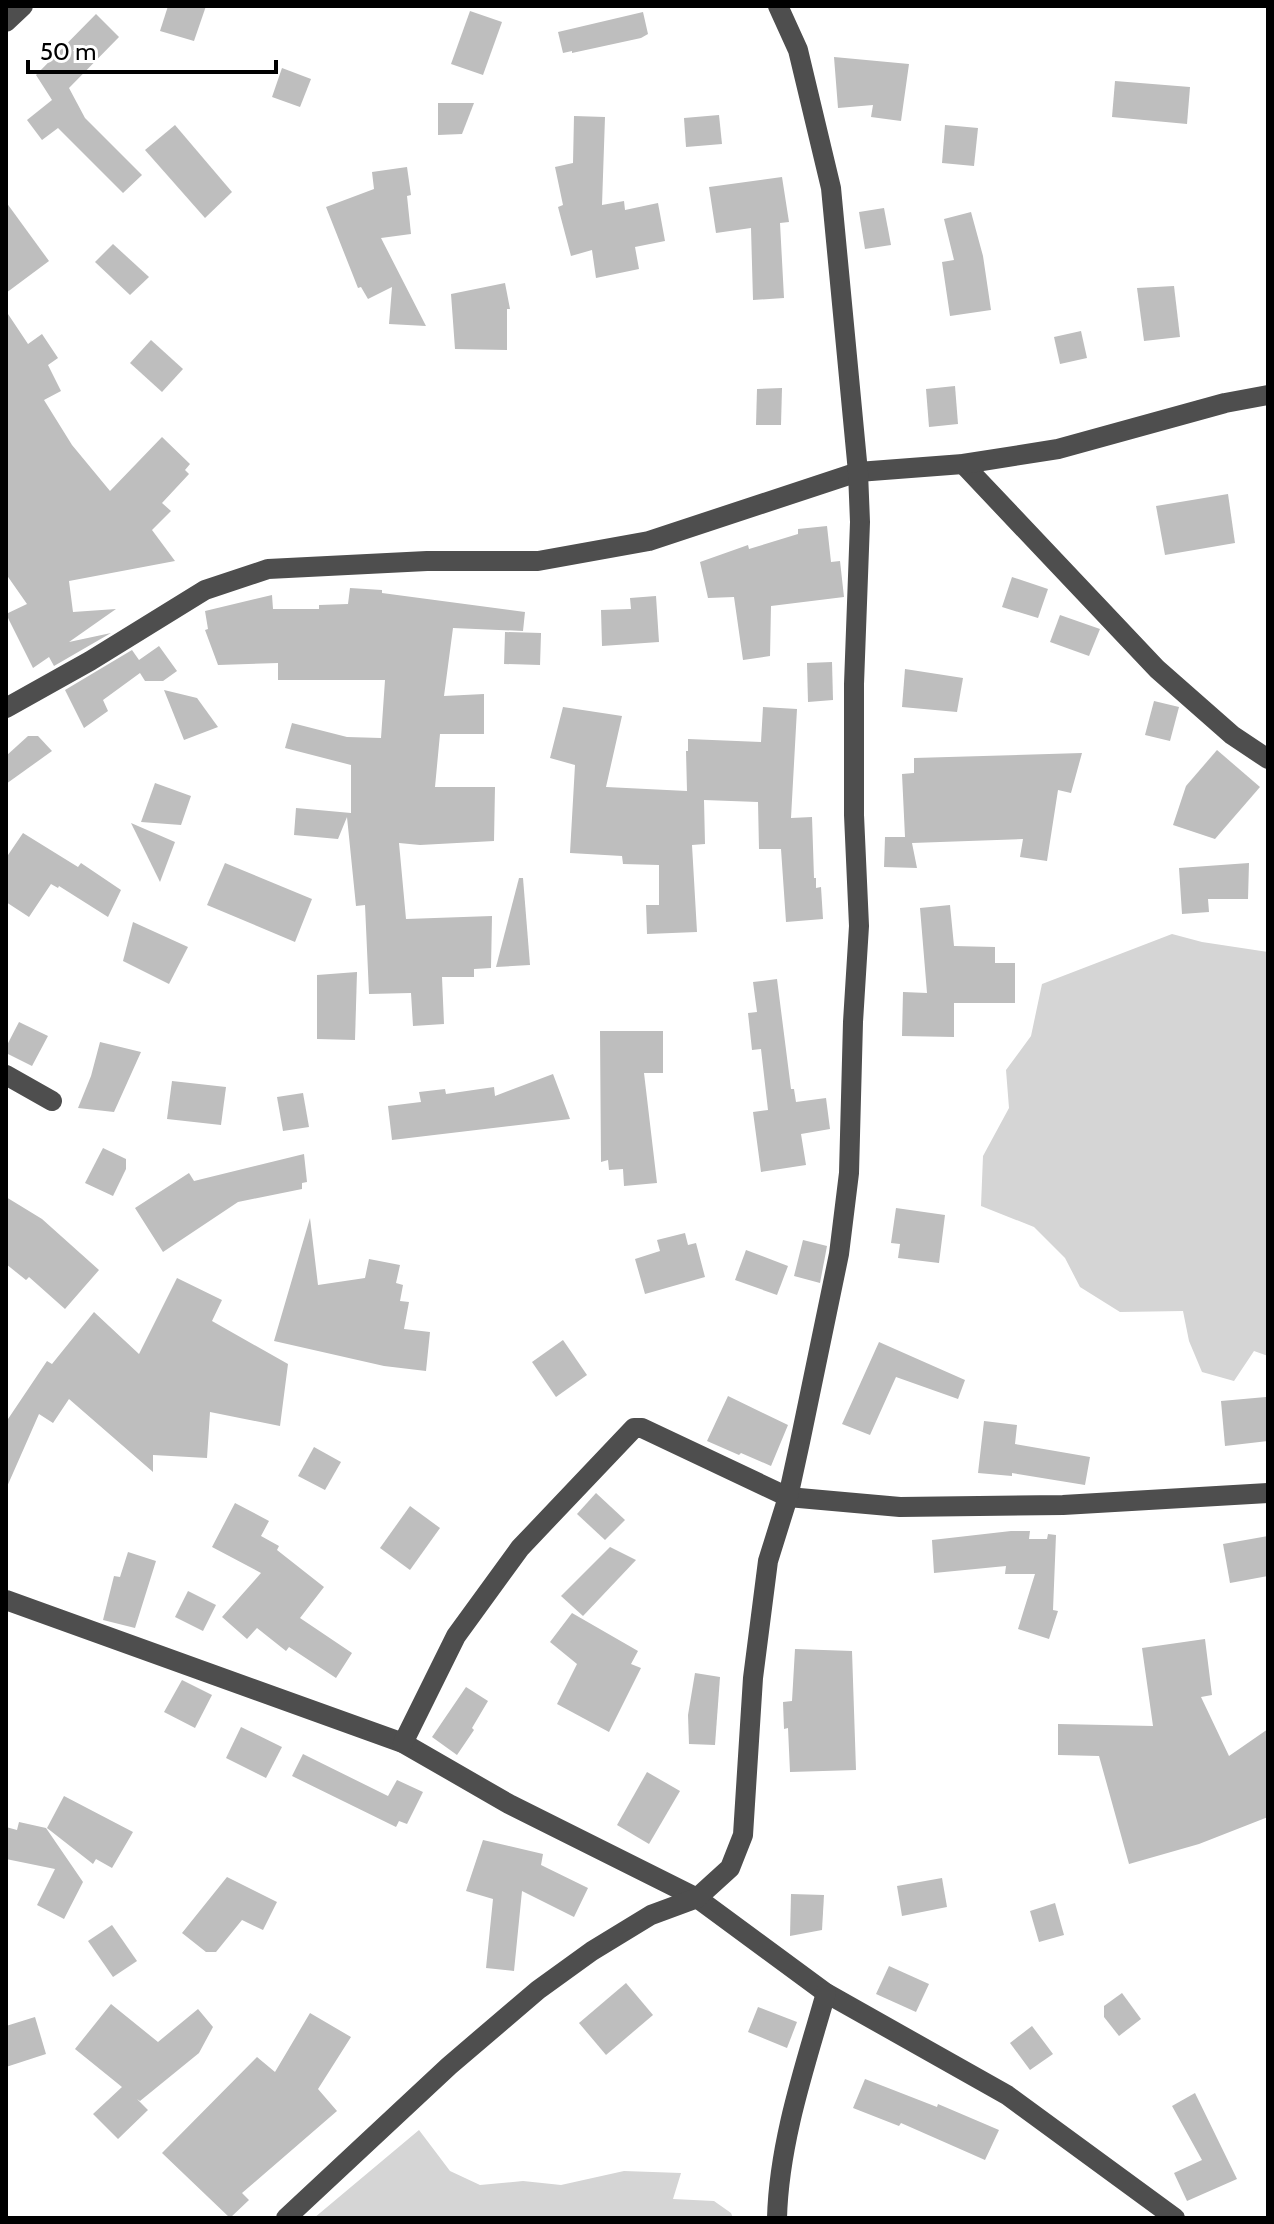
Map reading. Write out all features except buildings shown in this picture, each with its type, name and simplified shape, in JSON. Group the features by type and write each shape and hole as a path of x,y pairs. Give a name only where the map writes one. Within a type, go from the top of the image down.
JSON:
{"street":[{"path":"6,22 23,6"},
{"path":"286,2218 449,2066 538,1990 592,1951 651,1915 697,1898 730,1868 743,1835 753,1678 768,1561 788,1497 839,1254 849,1173 859,926 854,815 860,522 858,472 831,188 798,50 778,6"},
{"path":"6,708 90,661 205,590 268,569 538,561 649,541 858,472 963,464 1058,449 1225,403 1268,395"},
{"path":"963,464 1157,669 1232,735 1268,759"},
{"path":"6,1075 52,1101"},
{"path":"403,1743 456,1636 520,1548 634,1428 642,1428 788,1497 900,1507 1063,1505 1268,1493"},
{"path":"6,1600 403,1743 509,1804 697,1898 826,1993 1007,2095 1175,2218"},
{"path":"777,2218 778,2181 799,2087 826,1993"}],"shaded area":[{"path":"1172,934 1268,952 1268,1356 1254,1351 1234,1381 1202,1372 1189,1341 1183,1311 1120,1312 1080,1287 1065,1258 1034,1227 981,1206 983,1156 1009,1108 1006,1070 1031,1036 1042,984"},
{"path":"419,2130 450,2171 480,2185 523,2181 561,2185 624,2171 681,2173 673,2199 714,2201 733,2218 314,2218"}]}
